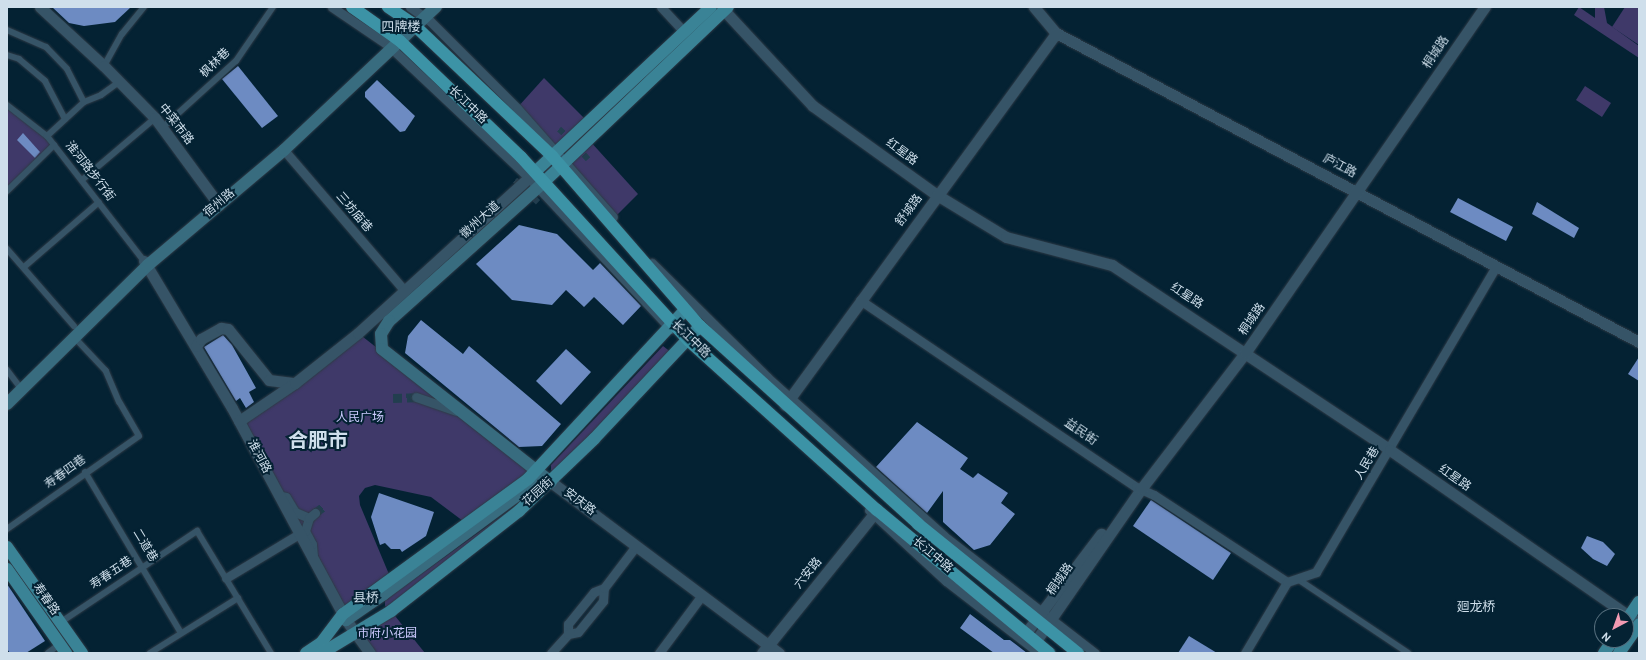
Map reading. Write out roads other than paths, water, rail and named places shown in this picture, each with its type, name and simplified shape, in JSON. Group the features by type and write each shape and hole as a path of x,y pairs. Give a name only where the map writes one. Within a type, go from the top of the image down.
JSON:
{"highway":[{"name":"长江中路","path":"352,7 394,43 532,175 686,341 877,515 1025,634 1037,648 1049,653"},
{"name":"长江中路","path":"388,7 414,25 555,153 684,311 700,326 787,401 918,524 1043,620 1078,653"}],"main road":[{"name":"宿州路","path":"7,404 20,388 74,331 146,263 275,151 414,25 425,13 436,7"},
{"name":"徽州大道","path":"532,175 711,7"},
{"name":"徽州大道","path":"382,349 381,334 389,321 542,185 724,8"},
{"name":"宿州路","path":"217,202 284,150 394,43"},
{"name":"花园街","path":"306,653 321,643 345,617 535,472 684,311"},
{"name":"花园街","path":"322,653 391,611 452,566 551,482 700,326"},
{"name":"安庆路","path":"382,349 461,414 535,472 551,482"},
{"name":"宿州路","path":"7,396 20,388"},
{"name":"寿春路","path":"7,547 82,653"},
{"name":"寿春路","path":"7,569 63,649"},
{"path":"1634,618 1639,602"}],"street":[{"name":"中菜市路","path":"40,7 104,66 155,118 217,202"},
{"path":"104,66 122,34 144,7"},
{"name":"枫林巷","path":"162,128 236,62 273,7"},
{"path":"332,7 394,43"},
{"path":"410,7 425,13 555,153"},
{"path":"661,7 684,32"},
{"name":"庐江路","path":"1034,7 1056,33 1357,191 1495,268 1550,294 1639,342"},
{"name":"桐城路","path":"1357,191 1478,7"},
{"name":"桐城路","path":"1025,634 1043,620 1139,488 1243,352 1485,7"},
{"name":"红星路","path":"724,8 814,106 937,195 1006,237 1112,265 1390,450 1615,608"},
{"path":"7,30 46,47 66,69 84,102"},
{"name":"舒城路","path":"787,401 1056,33"},
{"path":"7,55 19,59 45,81 65,119"},
{"path":"48,136 84,102 119,82"},
{"name":"淮河路步行街","path":"7,105 48,136 146,263"},
{"path":"82,180 155,118"},
{"path":"7,191 54,145"},
{"name":"三坊庙巷","path":"284,150 405,291"},
{"path":"563,164 653,264 787,401"},
{"name":"徽州大道","path":"239,420 295,383 405,291 532,175"},
{"path":"24,267 98,202"},
{"path":"7,249 24,267 74,331"},
{"name":"淮河路","path":"146,263 239,420 320,574 354,633 370,653"},
{"name":"人民巷","path":"1287,582 1299,580 1316,572 1390,450 1495,268"},
{"name":"益民街","path":"860,300 1139,488 1287,582"},
{"path":"196,346 201,339 221,328 228,329 269,380 295,383"},
{"name":"寿春四巷","path":"7,529 85,472 139,436 118,402 106,371 74,331"},
{"path":"7,370 20,388"},
{"path":"416,397 434,401 461,414"},
{"name":"二道巷","path":"85,472 144,566 182,633"},
{"name":"安庆路","path":"551,482 702,595 771,651"},
{"path":"278,496 286,497 295,512 312,516 305,531 320,574"},
{"path":"877,515 946,581 1037,648"},
{"name":"六安路","path":"771,651 877,515"},
{"name":"寿春五巷","path":"61,622 197,531 226,578"},
{"path":"271,653 226,578 299,534"},
{"path":"552,653 568,634 578,632 603,601 604,588 636,546"},
{"path":"1299,580 1408,653"},
{"path":"1246,653 1287,582"},
{"path":"659,653 702,595"},
{"path":"150,653 238,598"},
{"path":"1043,620 1095,653"},
{"name":"桐城路","path":"1037,648 1043,620"},
{"path":"48,653 63,649"}],"tunnel":[{"path":"559,129 571,140"},
{"path":"546,172 574,144"},
{"path":"578,148 588,159"},
{"path":"515,180 538,202"},
{"path":"393,398 416,397"},
{"path":"315,513 323,507"}],"district":[{"name":"四牌楼","path":"401,28"},
{"name":"合肥市","path":"318,442"},
{"name":"县桥","path":"366,599"},
{"name":"廻龙桥","path":"1476,608"}],"park label":[{"name":"人民广场","path":"360,419"},
{"name":"市府小花园","path":"387,635"}]}
